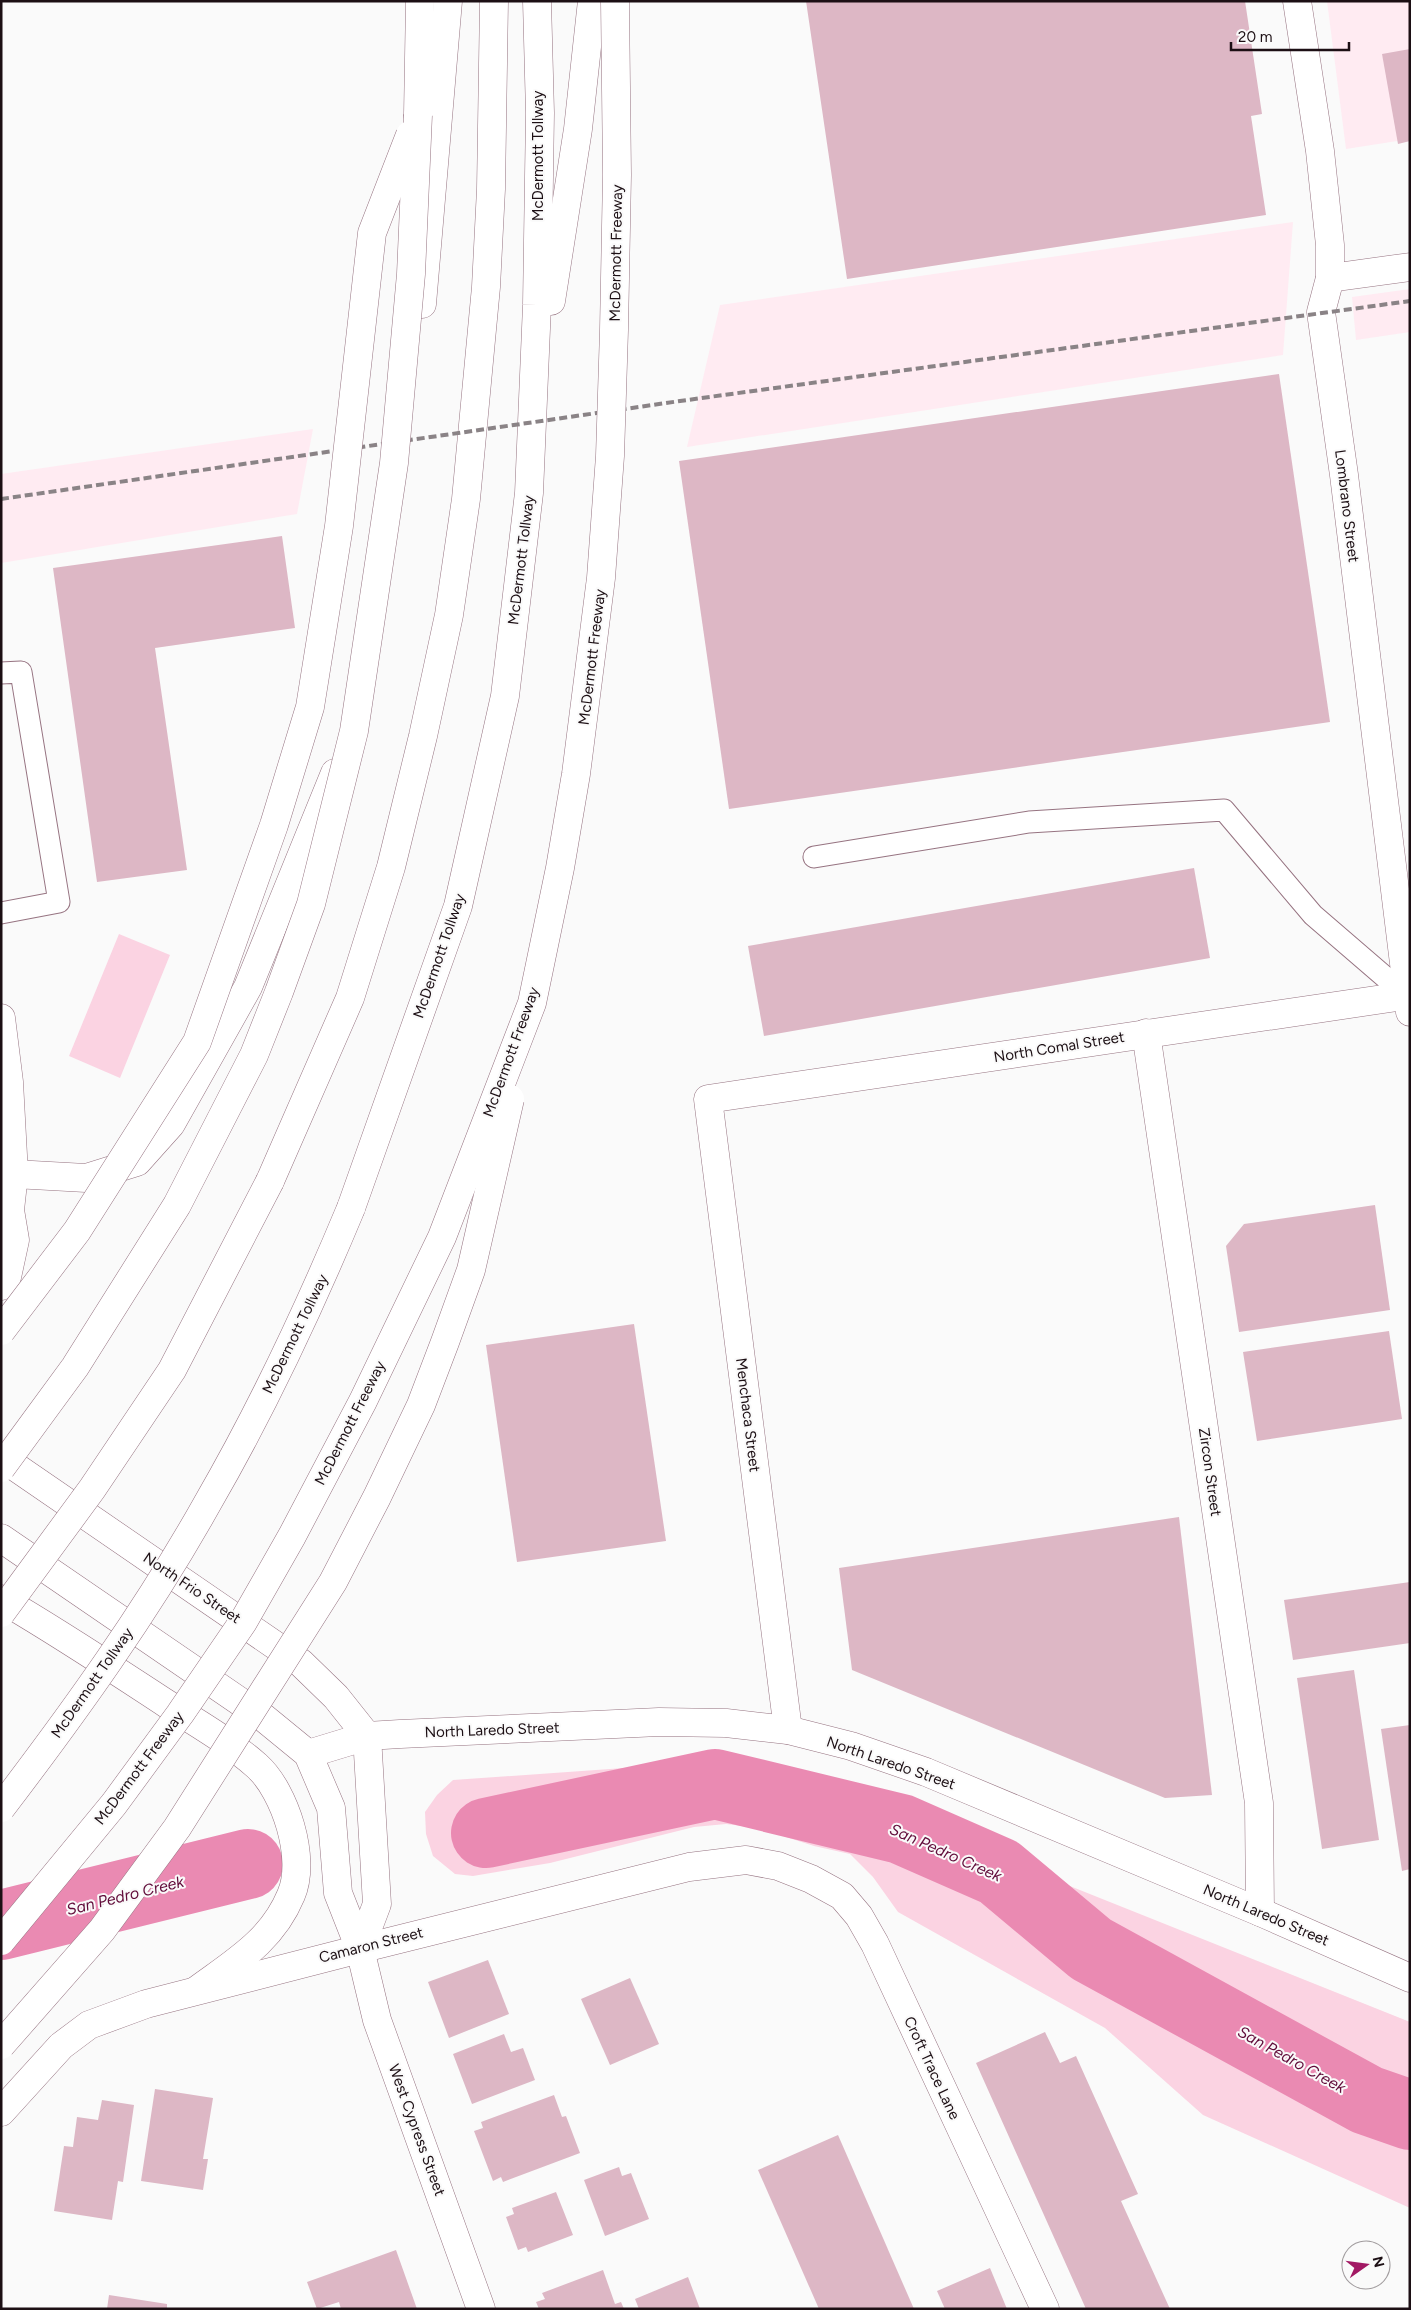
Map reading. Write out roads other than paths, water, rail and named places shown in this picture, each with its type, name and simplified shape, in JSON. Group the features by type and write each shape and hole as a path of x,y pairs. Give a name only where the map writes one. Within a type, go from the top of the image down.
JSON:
{"main road":[{"path":"1,1468 75,1367 131,1281 177,1205 254,1055 311,904 354,731 394,463 411,274 418,115 420,1"},
{"path":"14,1174 86,1178 95,1176 137,1162 171,1124 248,987 336,769 388,569 421,311 448,1"},
{"path":"1,1613 92,1489 172,1370 270,1182 353,988 391,867 424,736 450,615 466,499 486,287 491,189 494,1"},
{"name":"McDermott Tollway","path":"1,1808 89,1691 207,1505 279,1369 318,1286 351,1208 458,906 505,696 529,493 537,305 539,180 537,1"},
{"path":"532,429 578,129 592,1"},
{"name":"McDermott Freeway","path":"1,1941 114,1804 169,1729 243,1622 363,1400 442,1237 532,1003 560,868 575,783 589,688 601,578 610,456 614,330 617,175 615,1"},
{"name":"Lombrano Street","path":"1297,1 1321,161 1330,245 1330,278 1321,312 1346,494 1409,1001"},
{"path":"1,1331 77,1231 197,1042 274,825 310,707 339,526 372,233 418,115"},
{"path":"1330,278 1410,267"},
{"name":"North Comal Street","path":"708,1099 1146,1033 1409,1001"},
{"path":"1,2045 102,1930 177,1828 333,1582 377,1497 420,1405 471,1270 532,1003"},
{"path":"1,1018 9,1082 14,1174 6,1214 15,1240 7,1277 1,1286"},
{"name":"Zircon Street","path":"1146,1033 1259,1803 1260,1912"},
{"name":"Menchaca Street","path":"708,1099 788,1730"},
{"name":"North Frio Street","path":"1,1457 301,1662 336,1696 367,1736"},
{"path":"1,1538 264,1718 308,1754"},
{"path":"1,1599 58,1632 223,1741 258,1767 276,1789 285,1810 293,1838 296,1867 292,1894 280,1916 258,1945 197,1990"},
{"name":"North Laredo Street","path":"308,1754 367,1736 658,1722 726,1723 788,1730 851,1746 926,1772 1260,1912 1410,1978"},
{"path":"360,1949 377,1904 367,1736"},
{"name":"West Cypress Street","path":"308,1754 331,1808 338,1893 360,1949 377,2020 481,2309"},
{"name":"Camaron Street","path":"1,2112 61,2046 89,2025 146,2004 689,1867 746,1860 778,1866"},
{"name":"Croft Trace Lane","path":"778,1866 811,1879 842,1896 859,1916 879,1953 1045,2309"}],"lane":[{"path":"1,674 21,672 59,902 1,913"},
{"path":"814,857 1029,822 1224,810 1313,915 1409,1001"}],"waterway":[{"name":"San Pedro Creek","path":"486,1833 715,1784 901,1829 999,1872 1091,1949 1367,2100 1410,2115"},
{"name":"San Pedro Creek","path":"1,1925 248,1864"}],"railway":[{"path":"1,499 680,401 1410,301"}]}
